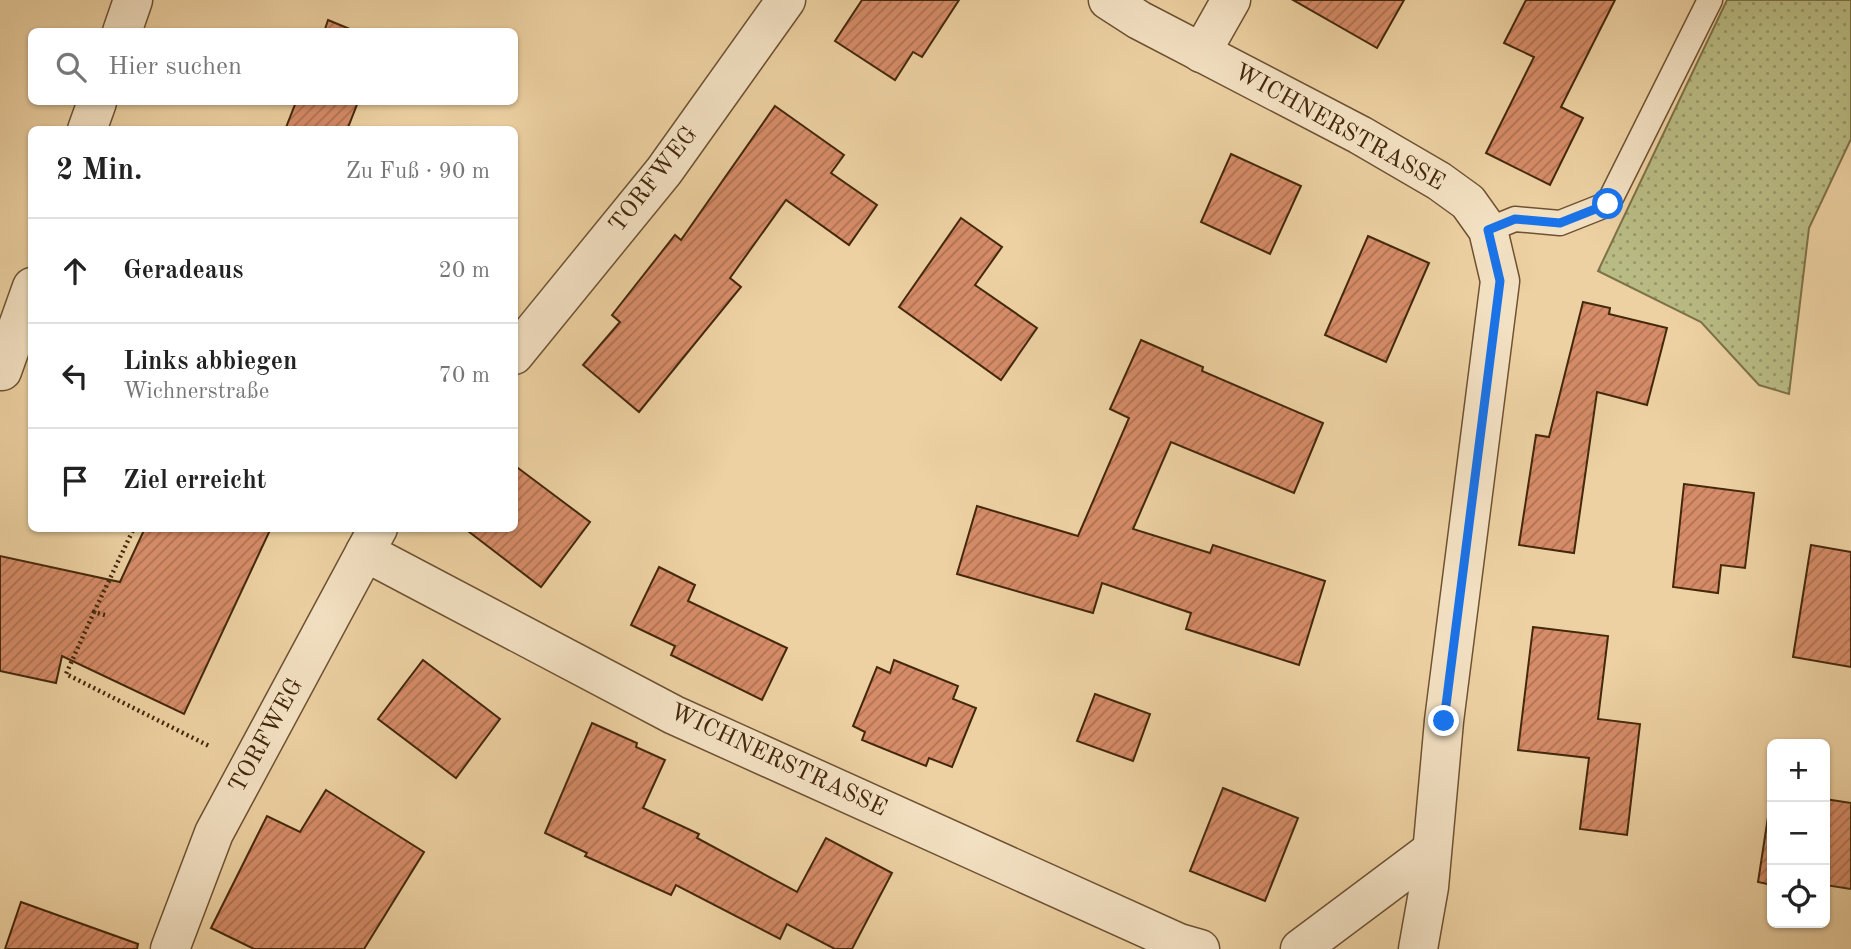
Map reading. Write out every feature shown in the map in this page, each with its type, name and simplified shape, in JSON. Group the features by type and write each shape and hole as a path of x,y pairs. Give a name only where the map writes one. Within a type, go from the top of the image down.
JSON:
{"street":[{"path":"123,28 133,0"},
{"name":"TORFWEG","path":"518,350 664,171 786,0"},
{"name":"WICHNERSTRASSE","path":"1108,0 1201,53 1360,135 1439,181 1468,202 1488,230 1500,281 1463,562 1430,851 1429,887 1418,949"},
{"path":"1201,53 1231,0"},
{"path":"88,126 96,105"},
{"path":"2,371 28,298"},
{"name":"TORFWEG","path":"170,949 214,833 371,540"},
{"name":"WICHNERSTRASSE","path":"371,540 674,715 1179,943 1200,949"},
{"path":"1300,949 1430,851"}],"lane":[{"path":"1488,230 1515,219 1560,223 1608,204 1710,0"}],"path":[{"path":"132,532 66,674 250,766"},
{"path":"94,612 105,615"}],"green space":[{"path":"1727,0 1851,0 1851,139 1809,228 1789,394 1759,385 1701,322 1598,271"}],"building":[{"path":"862,0 959,0 922,57 913,52 895,80 835,41"},
{"path":"1293,0 1404,0 1377,48"},
{"path":"1526,0 1615,0 1561,107 1583,118 1550,185 1486,153 1534,57 1504,43"},
{"path":"328,20 347,28 325,28"},
{"path":"295,105 357,105 349,126 287,126"},
{"path":"775,106 844,155 831,173 877,205 849,245 786,200 730,278 741,287 639,412 583,365 620,322 612,315 675,235 681,240"},
{"path":"1231,154 1301,186 1270,254 1201,222"},
{"path":"961,218 1002,247 975,285 1037,328 1001,380 899,307"},
{"path":"1368,236 1429,263 1386,362 1325,335"},
{"path":"1583,302 1610,308 1609,314 1667,328 1647,405 1597,392 1574,553 1519,545 1536,435 1549,437"},
{"path":"1141,340 1203,367 1202,371 1323,423 1294,493 1171,442 1133,529 1210,553 1213,545 1325,581 1299,665 1186,629 1191,613 1102,583 1093,613 957,574 977,506 1078,536 1129,418 1110,409"},
{"path":"518,468 590,522 541,587 469,532 518,532"},
{"path":"1684,484 1754,493 1745,568 1721,565 1718,593 1673,587"},
{"path":"143,532 269,532 184,714 62,656 56,683 0,671 0,556 120,582"},
{"path":"1811,545 1851,552 1851,667 1793,657"},
{"path":"659,567 695,585 688,601 787,648 762,700 671,655 675,646 631,625"},
{"path":"1533,627 1608,636 1598,719 1640,724 1627,835 1580,829 1589,758 1518,750"},
{"path":"423,660 500,719 456,778 378,719"},
{"path":"894,660 958,686 953,699 976,708 952,767 929,758 926,766 862,740 865,732 853,726 877,667 890,673"},
{"path":"1095,694 1150,714 1133,761 1077,741"},
{"path":"592,723 637,743 636,747 665,760 643,808 699,834 697,838 797,892 826,838 892,873 852,949 835,949 787,924 780,939 676,885 671,895 585,856 587,853 545,833"},
{"path":"1223,788 1298,818 1265,901 1190,871"},
{"path":"326,790 424,852 364,949 254,949 211,928 267,816 300,832"},
{"path":"1830,800 1851,803 1851,889 1830,886"},
{"path":"1767,824 1767,884 1758,882"},
{"path":"21,902 138,944 137,949 5,949"}],"route":[{"path":"1444,721 1500,281 1488,230 1515,219 1560,223 1608,204"}]}
